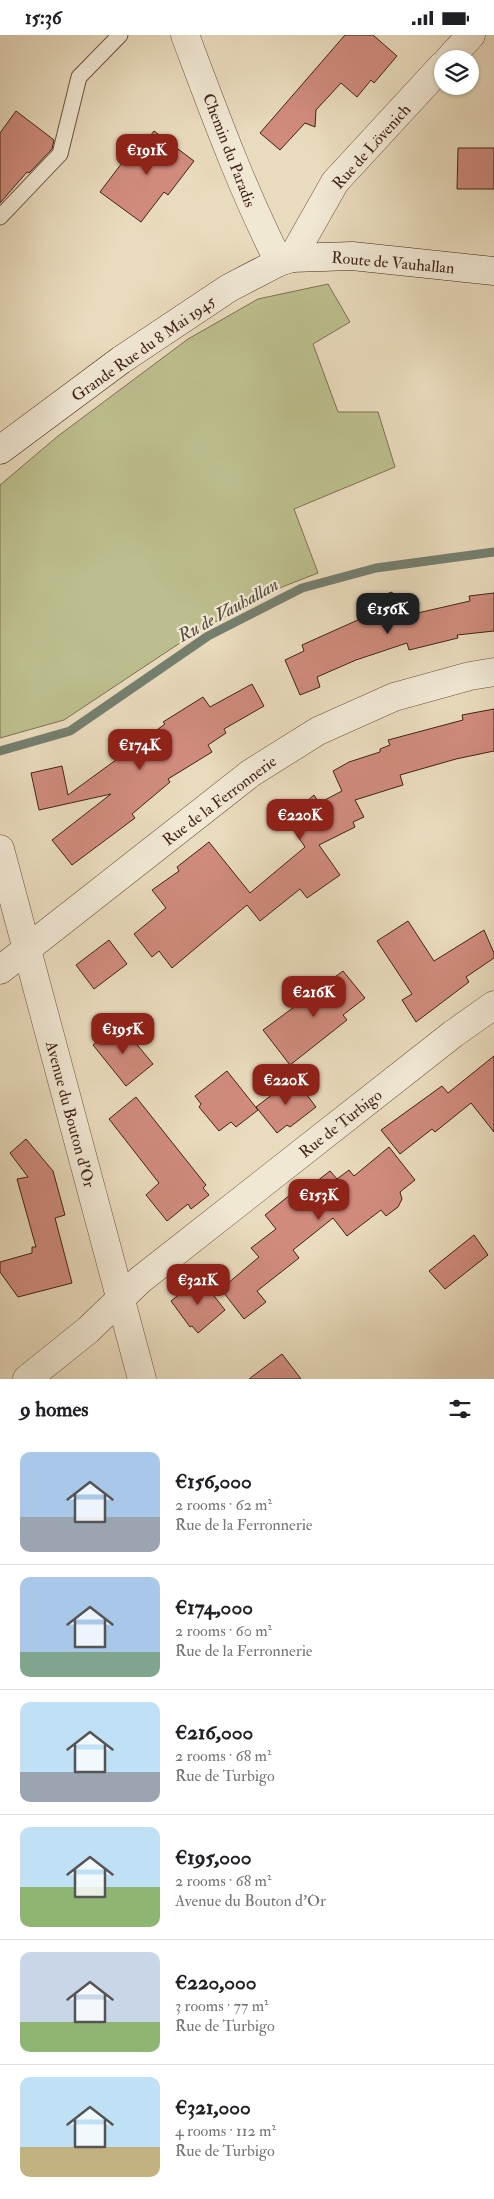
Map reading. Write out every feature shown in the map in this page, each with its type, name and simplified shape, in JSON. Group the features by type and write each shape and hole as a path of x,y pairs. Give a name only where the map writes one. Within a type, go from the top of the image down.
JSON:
{"street":[{"name":"Chemin du Paradis","path":"185,35 234,165 257,219 286,260"},
{"path":"457,50 471,35"},
{"name":"Rue de Lövenich","path":"286,260 335,182 434,75"},
{"name":"Route de Vauhallan","path":"286,260 352,256 494,271"},
{"name":"Grande Rue du 8 Mai 1945","path":"0,450 121,360 229,288 286,260"},
{"name":"Rue de la Ferronnerie","path":"0,970 251,773 318,731 394,697 470,676 494,672"},
{"name":"Avenue du Bouton d'Or","path":"0,849 142,1379"},
{"name":"Rue de Turbigo","path":"27,1379 88,1330 148,1274 453,1034 494,1005"}],"lane":[{"path":"0,217 60,154 79,77 120,35"}],"green space":[{"path":"328,284 350,322 313,344 338,412 378,412 395,467 294,509 318,573 282,587 198,631 64,720 0,738 0,485 58,436 188,339 258,299"}],"building":[{"path":"345,35 373,35 397,56 374,83 371,80 357,97 341,83 316,110 315,127 305,123 280,150 260,133"},
{"path":"16,111 54,140 52,149 29,173 27,172 0,203 0,133"},
{"path":"154,131 194,161 168,195 164,192 141,222 100,192 131,151 136,153"},
{"path":"458,148 494,148 494,189 457,189"},
{"path":"392,592 400,617 470,601 469,596 494,593 494,631 457,635 458,638 409,650 407,643 356,660 317,677 320,687 300,695 285,660 304,651 302,645 369,615 365,601"},
{"path":"252,684 264,706 224,729 226,733 208,745 212,752 168,779 170,782 132,814 135,818 72,865 52,840 111,794 39,810 31,773 62,766 68,795 165,724 163,722 203,697 210,707"},
{"path":"494,709 494,751 456,759 400,775 403,785 355,800 364,817 353,822 355,827 319,845 340,875 307,898 300,889 260,921 247,905 172,968 159,951 152,957 134,934 166,908 152,890 179,871 177,867 209,842 250,893 305,847 286,819 314,795 319,803 342,791 333,771 349,762 380,752 380,749 390,745 388,740 463,720 462,715"},
{"path":"408,921 434,961 484,930 494,953 494,958 466,977 469,982 416,1022 402,1000 412,994 377,941"},
{"path":"109,940 127,964 94,989 76,965"},
{"path":"343,971 365,998 343,1015 347,1020 290,1065 263,1030"},
{"path":"120,1024 153,1064 126,1086 93,1045"},
{"path":"494,1056 494,1132 471,1103 435,1132 432,1129 400,1154 381,1130 442,1086 448,1093"},
{"path":"227,1071 258,1110 236,1127 231,1122 219,1131 199,1107 201,1104 195,1096"},
{"path":"294,1078 316,1107 290,1127 287,1125 277,1133 256,1107"},
{"path":"136,1097 206,1185 203,1188 209,1195 191,1209 188,1204 167,1221 146,1195 159,1183 109,1119"},
{"path":"26,1139 53,1171 65,1215 55,1218 72,1283 18,1297 0,1272 0,1262 32,1253 32,1247 36,1247 17,1179 28,1177 10,1153"},
{"path":"389,1147 415,1180 400,1192 402,1199 398,1207 386,1216 381,1210 347,1236 333,1218 293,1250 299,1258 257,1291 266,1302 244,1319 221,1289 259,1257 251,1248 276,1229 265,1215 295,1191 299,1195 330,1171 337,1179 349,1170 354,1176"},
{"path":"474,1235 488,1255 445,1289 429,1271"},
{"path":"200,1278 225,1310 198,1333 192,1326 190,1327 171,1301"},
{"path":"282,1354 301,1379 249,1379"}],"waterway":[{"name":"Ru de Vauhallan","path":"0,751 70,731 208,636 302,588 376,568 494,552"}]}
